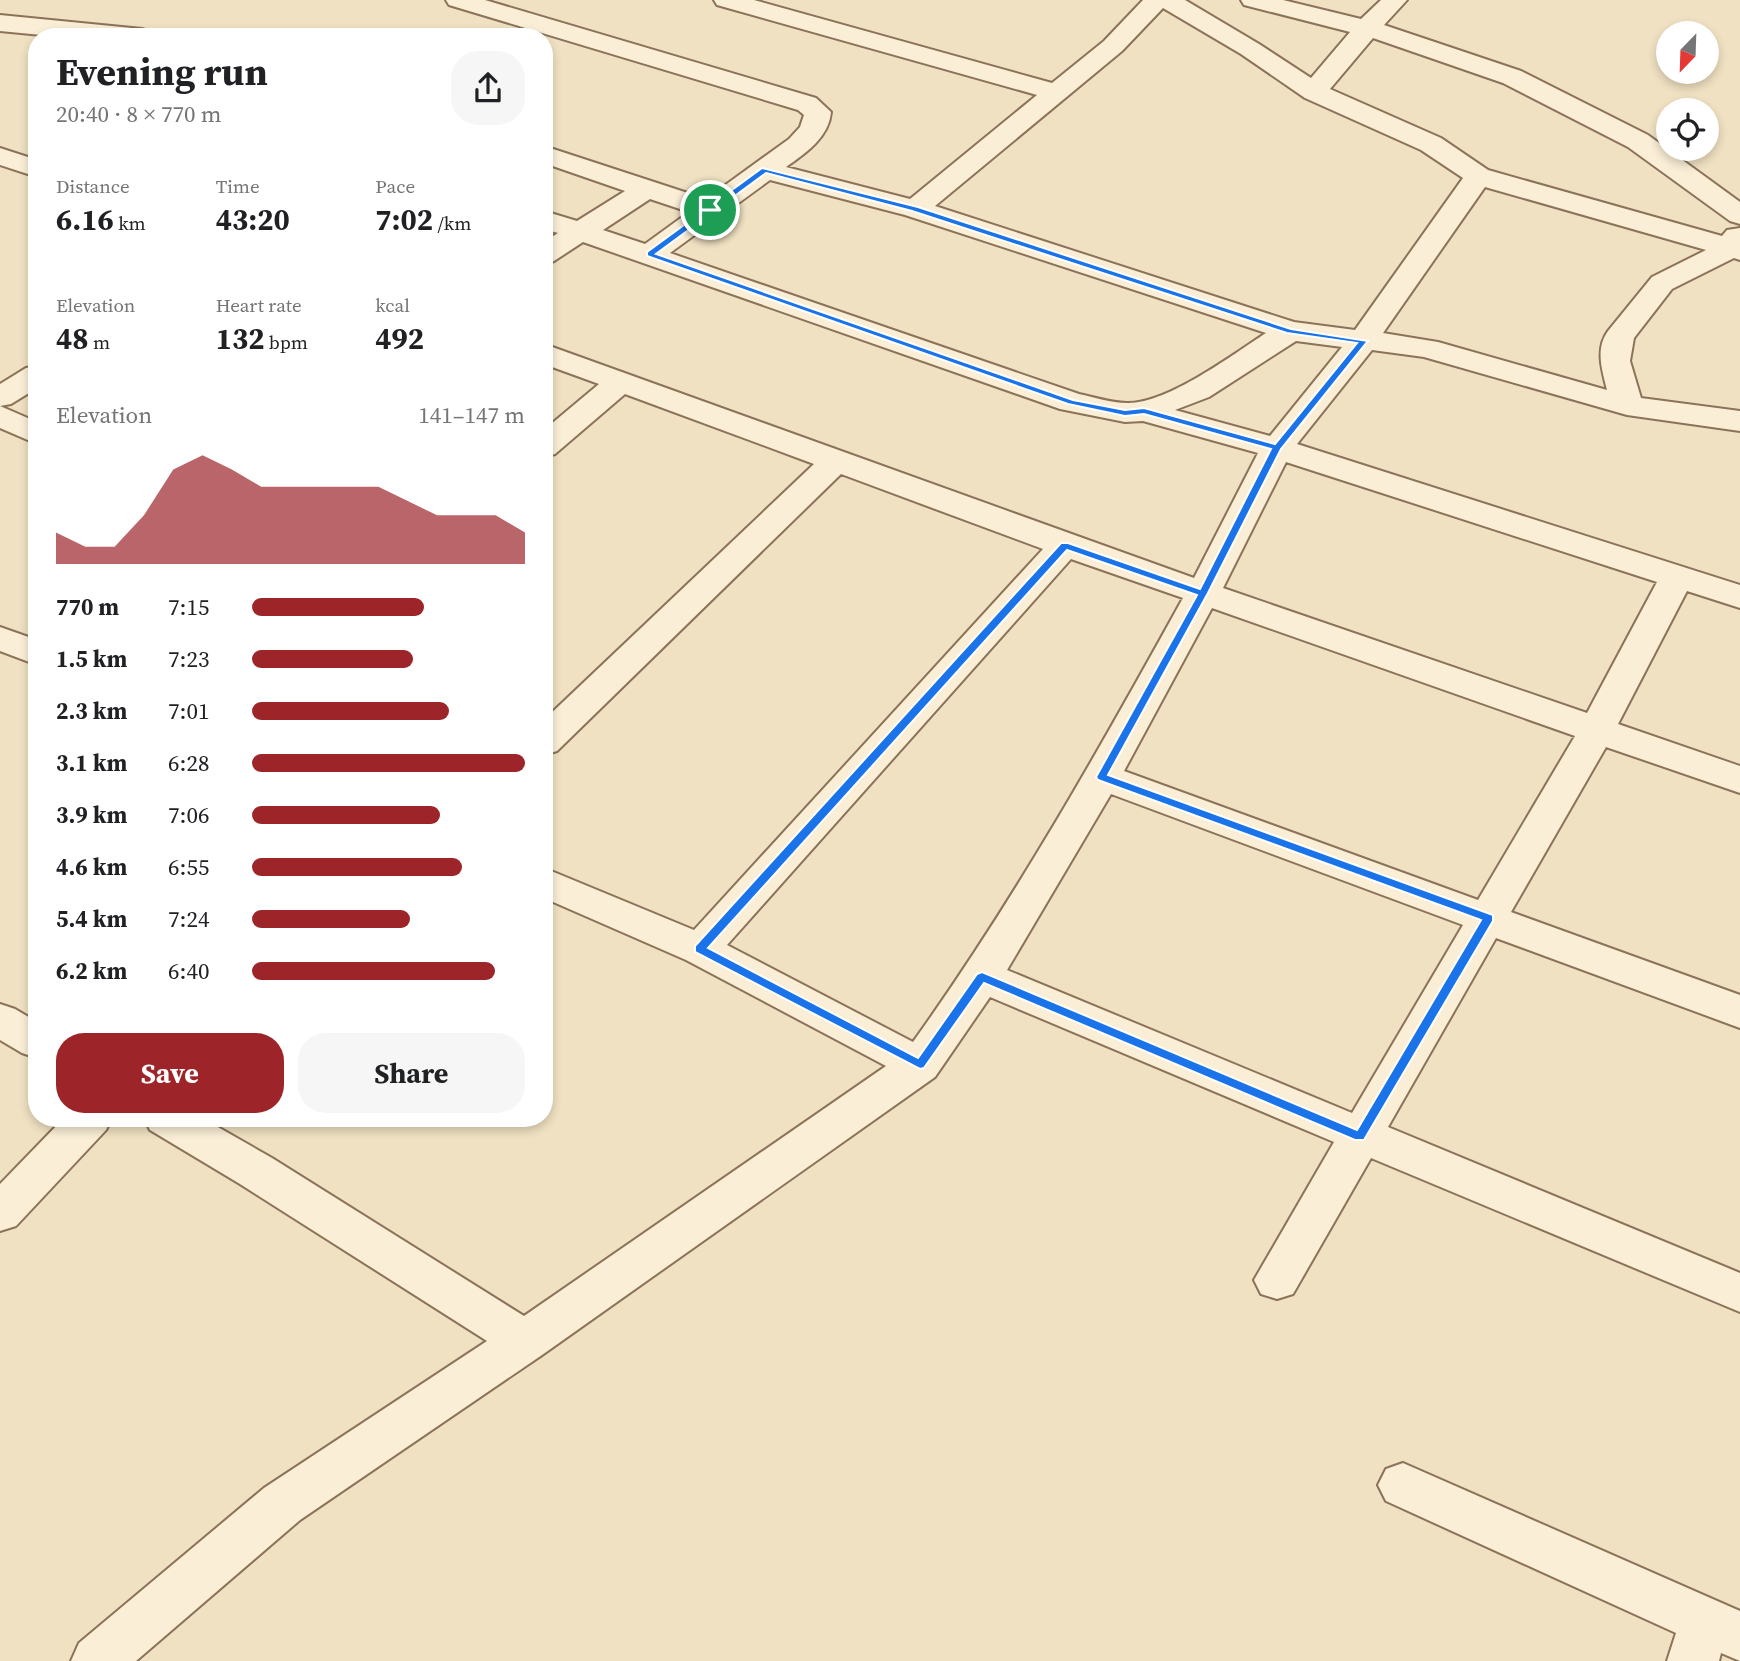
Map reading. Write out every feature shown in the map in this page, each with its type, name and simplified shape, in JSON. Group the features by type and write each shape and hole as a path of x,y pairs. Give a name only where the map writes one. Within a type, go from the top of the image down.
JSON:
{"street":[{"path":"458,0 552,28"},
{"path":"726,0 1057,93"},
{"path":"915,209 1113,46 1157,0"},
{"path":"1167,0 1314,92 1431,144 1478,176 1737,242"},
{"path":"1254,0 1367,28 1512,77 1638,141 1740,215"},
{"path":"1314,92 1367,28 1395,0"},
{"path":"0,23 51,28"},
{"path":"553,28 807,104 818,112 819,120 814,130 765,170 650,254"},
{"path":"0,156 28,166"},
{"path":"553,157 710,210"},
{"path":"765,170 915,209 1290,331 1427,348 1627,406 1740,421"},
{"path":"97,1661 282,1504 524,1341 920,1065 982,977 1102,777 1203,593 1277,448 1363,341 1478,176"},
{"path":"553,248 648,188"},
{"path":"553,222 1071,402 1125,413 1144,411 1198,390 1290,331"},
{"path":"1627,406 1615,361 1619,337 1662,284 1737,242"},
{"path":"553,357 1065,545 1740,780"},
{"path":"0,397 28,380"},
{"path":"553,439 619,383"},
{"path":"1144,411 1277,448 1740,597"},
{"path":"0,416 28,429"},
{"path":"553,733 835,462"},
{"path":"700,949 1065,545"},
{"path":"1277,1280 1596,731 1677,577"},
{"path":"0,638 28,649"},
{"path":"1102,777 1740,1012"},
{"path":"553,886 700,949 920,1065"},
{"path":"982,977 1360,1137 1740,1293"},
{"path":"0,1020 28,1037"},
{"path":"0,1213 82,1127"},
{"path":"180,1127 256,1171 524,1341"},
{"path":"1403,1485 1713,1639"}],"route":[{"path":"710,210 650,254 1071,402 1125,413 1144,411 1277,448 1203,593 1065,545 700,949 920,1065 982,977 1360,1137 1488,918 1102,777 1203,593 1240,521 1277,448 1363,341 1290,331 915,209 765,170 710,210"}]}
